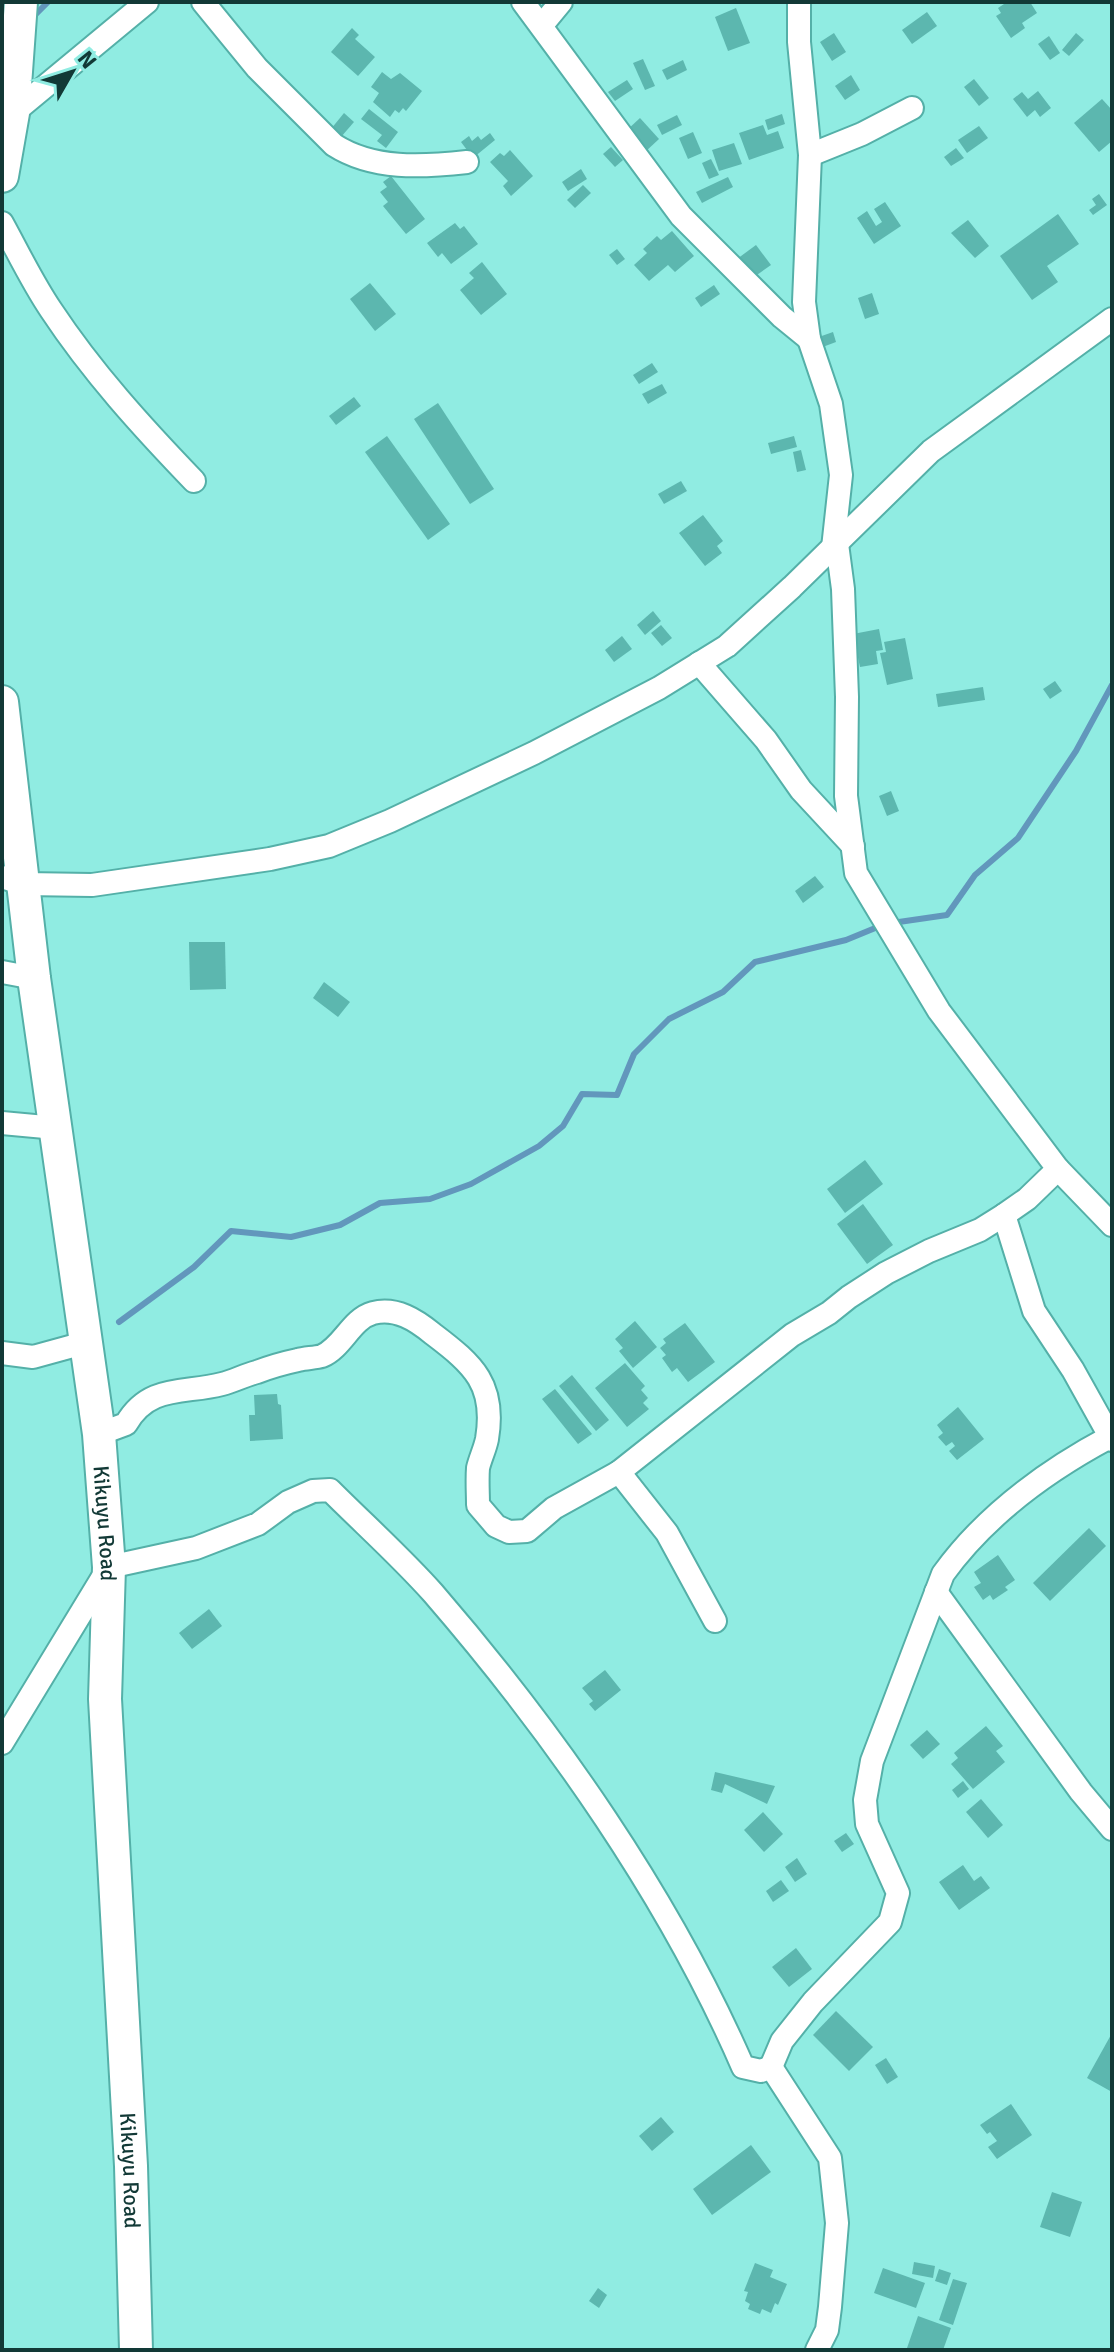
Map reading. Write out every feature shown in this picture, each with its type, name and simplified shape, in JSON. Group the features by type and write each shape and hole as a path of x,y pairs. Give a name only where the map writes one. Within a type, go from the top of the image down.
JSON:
{"main road":[{"path":"2,176 13,113 21,2"},
{"name":"Kikuyu Road","path":"2,702 13,881 34,978 99,1434 109,1567 105,1699 131,2166 136,2350"}],"street":[{"path":"13,113 147,2"},
{"path":"203,2 257,68 343,151 381,165 467,162"},
{"path":"523,2 681,216 782,317 809,339"},
{"path":"542,25 561,2"},
{"path":"799,2 799,42 810,155 804,302 809,339 831,404 841,475 835,546 843,589 847,697 846,796 856,873 939,1011 1058,1169 1112,1225"},
{"path":"810,155 862,134 912,108"},
{"path":"2,223 49,308 85,357 128,412 194,481"},
{"path":"13,881 92,885 270,859 329,846 390,821 534,753 659,688 727,646 931,451 1112,319"},
{"path":"699,663 766,740 801,790 853,846"},
{"path":"2,972 34,978"},
{"path":"2,1123 56,1128"},
{"path":"99,1434 126,1424 134,1410 145,1401 165,1393 222,1384 274,1366 322,1356 338,1345 352,1327 370,1313 394,1311 418,1322 473,1366 489,1396 490,1421 478,1467 478,1505 496,1526 509,1532 527,1531 554,1508 619,1472 812,1321 829,1313 886,1273 980,1230 1027,1199 1058,1169"},
{"path":"2,1743 109,1567 196,1548 258,1524 288,1502 313,1491 330,1490 431,1591 550,1737 697,1969 743,2067 761,2071 771,2067 782,2041 813,2002 890,1922 898,1893 867,1824 865,1800 872,1761 943,1574 960,1551 997,1515 1073,1456 1111,1438 1073,1370 1034,1311 1004,1215"},
{"path":"2,1353 33,1357 84,1343"},
{"path":"619,1472 667,1533 715,1621"},
{"path":"936,1592 1081,1792 1112,1829"},
{"path":"771,2067 830,2158 837,2223 827,2330 817,2350"}],"building":[{"path":"1007,2 1030,2 1037,13 1022,23 1025,28 1011,38 996,16 1001,13 998,8"},
{"path":"736,8 750,43 728,51 715,17"},
{"path":"927,12 937,26 912,44 902,30"},
{"path":"352,28 359,35 355,39 375,57 358,76 331,52"},
{"path":"834,33 846,52 832,61 820,42"},
{"path":"1076,33 1084,40 1069,56 1062,50"},
{"path":"1049,36 1060,53 1050,60 1038,44"},
{"path":"643,59 655,86 645,90 633,63"},
{"path":"683,60 687,70 667,80 662,70"},
{"path":"382,72 391,79 400,73 422,91 406,111 403,108 399,113 395,110 390,117 373,102 379,93 371,87"},
{"path":"851,75 860,90 845,100 835,86"},
{"path":"974,79 989,98 979,106 964,87"},
{"path":"627,80 633,89 615,101 608,92"},
{"path":"1038,91 1051,108 1040,117 1035,110 1027,117 1013,99 1022,92 1028,99"},
{"path":"1102,99 1112,110 1112,141 1099,152 1074,123"},
{"path":"369,109 398,132 386,148 377,141 382,135 361,119"},
{"path":"344,113 354,122 341,137 331,129"},
{"path":"782,114 785,124 768,130 765,120"},
{"path":"677,115 682,125 662,135 657,125"},
{"path":"640,118 659,139 645,152 626,131"},
{"path":"763,125 767,135 778,131 784,148 749,160 739,133"},
{"path":"979,126 988,138 967,153 958,140"},
{"path":"693,132 702,153 688,159 679,138"},
{"path":"490,133 495,140 473,158 461,142 469,136 472,141 478,136 481,140"},
{"path":"734,143 742,164 719,171 712,150"},
{"path":"611,147 623,160 615,167 603,154"},
{"path":"956,148 964,158 951,166 944,157"},
{"path":"510,150 533,176 511,196 503,186 508,181 490,162 500,153 504,156"},
{"path":"711,159 719,175 709,179 702,163"},
{"path":"581,169 587,179 568,191 562,182"},
{"path":"391,176 425,219 406,234 383,206 388,202 380,192 387,187 383,182"},
{"path":"728,177 733,187 702,203 696,192"},
{"path":"583,185 591,193 575,208 567,200"},
{"path":"1099,194 1107,205 1093,215 1089,210 1096,205 1092,199"},
{"path":"885,202 901,226 874,244 857,218 867,211 876,226 882,222 874,209"},
{"path":"1058,214 1079,244 1047,266 1058,282 1032,300 1000,256"},
{"path":"968,220 989,246 975,258 951,233"},
{"path":"455,223 460,229 464,226 478,244 451,264 442,253 438,257 427,243"},
{"path":"672,231 694,256 675,272 668,265 649,281 634,265 647,253 643,249 657,236 661,240"},
{"path":"756,245 771,265 751,279 737,259"},
{"path":"617,249 625,259 617,265 609,255"},
{"path":"482,262 507,294 481,315 460,290 474,278 469,273"},
{"path":"370,283 396,314 375,331 350,299"},
{"path":"714,285 720,294 701,307 695,298"},
{"path":"872,293 879,314 865,319 858,298"},
{"path":"833,332 836,342 820,348 816,338"},
{"path":"652,363 658,372 639,384 633,375"},
{"path":"662,384 667,393 648,404 642,394"},
{"path":"354,397 361,406 336,425 329,416"},
{"path":"438,403 494,489 470,504 414,419"},
{"path":"387,436 450,524 428,540 365,452"},
{"path":"794,436 797,447 771,454 768,443"},
{"path":"801,450 806,470 797,472 793,452"},
{"path":"681,481 687,491 664,504 658,494"},
{"path":"703,515 723,541 717,546 722,553 705,566 679,533"},
{"path":"653,611 661,621 645,635 637,625"},
{"path":"661,625 672,638 662,646 651,633"},
{"path":"879,629 883,650 876,651 878,664 860,667 853,634"},
{"path":"622,636 632,649 614,662 605,650"},
{"path":"905,638 913,679 887,685 880,653 886,652 884,642"},
{"path":"1055,681 1062,691 1050,699 1043,689"},
{"path":"983,687 985,700 938,707 936,694"},
{"path":"891,791 899,811 887,816 879,796"},
{"path":"815,876 824,887 803,903 795,891"},
{"path":"189,942 225,942 226,989 190,990"},
{"path":"324,982 350,1002 338,1017 313,998"},
{"path":"865,1160 883,1184 845,1213 827,1189"},
{"path":"863,1204 893,1245 867,1264 837,1224"},
{"path":"635,1321 657,1347 633,1368 619,1351 623,1348 615,1339"},
{"path":"685,1323 715,1362 688,1382 677,1368 672,1372 662,1358 666,1355 660,1348 666,1343 663,1339"},
{"path":"625,1363 645,1386 641,1390 648,1398 643,1403 649,1409 627,1427 595,1388"},
{"path":"572,1375 609,1420 596,1431 559,1386"},
{"path":"555,1389 592,1434 578,1444 542,1399"},
{"path":"277,1394 278,1404 281,1405 283,1439 250,1441 249,1415 255,1415 254,1395"},
{"path":"958,1407 984,1439 957,1460 949,1451 955,1446 952,1442 946,1446 938,1437 943,1433 937,1425"},
{"path":"1089,1528 1106,1546 1050,1601 1033,1583"},
{"path":"998,1555 1015,1580 1005,1587 1008,1590 993,1600 990,1595 983,1600 974,1587 981,1583 974,1572"},
{"path":"209,1609 222,1626 192,1649 179,1633"},
{"path":"605,1670 621,1690 595,1711 589,1704 593,1701 582,1688"},
{"path":"986,1726 1003,1746 996,1751 1005,1762 973,1789 951,1764 958,1758 954,1753"},
{"path":"927,1730 940,1744 923,1759 910,1745"},
{"path":"715,1772 775,1786 767,1804 725,1784 722,1793 711,1790"},
{"path":"963,1781 969,1789 958,1798 952,1790"},
{"path":"981,1799 1003,1825 988,1838 966,1812"},
{"path":"763,1812 783,1834 764,1852 744,1830"},
{"path":"846,1833 854,1844 842,1852 834,1841"},
{"path":"797,1858 807,1874 795,1882 785,1867"},
{"path":"963,1865 974,1881 981,1876 990,1888 959,1910 939,1882"},
{"path":"781,1880 789,1891 773,1902 766,1891"},
{"path":"796,1948 812,1969 789,1987 772,1967"},
{"path":"836,2011 873,2047 849,2071 813,2035"},
{"path":"1112,2033 1112,2092 1087,2078"},
{"path":"886,2058 898,2077 887,2084 875,2065"},
{"path":"1011,2104 1032,2135 997,2159 988,2147 997,2141 980,2125"},
{"path":"661,2117 674,2132 652,2151 639,2136"},
{"path":"751,2145 771,2172 712,2215 693,2189"},
{"path":"1052,2192 1082,2202 1070,2237 1040,2227"},
{"path":"914,2262 935,2266 933,2278 912,2274"},
{"path":"755,2263 773,2270 770,2277 787,2284 771,2313 762,2309 760,2314 748,2309 750,2304 745,2301 748,2292 744,2291"},
{"path":"883,2268 925,2283 916,2308 874,2293"},
{"path":"939,2269 951,2273 947,2285 935,2281"},
{"path":"953,2279 967,2283 953,2325 939,2320"},
{"path":"598,2288 607,2295 599,2308 589,2301"},
{"path":"918,2316 951,2328 943,2350 907,2348"}],"waterway":[{"path":"34,16 48,2"},
{"path":"119,1322 194,1267 231,1231 291,1237 340,1225 380,1203 430,1199 471,1184 539,1146 563,1126 582,1094 617,1095 634,1054 669,1019 723,992 755,962 846,940 885,924 947,915 975,875 1018,838 1076,751 1112,685"}]}
